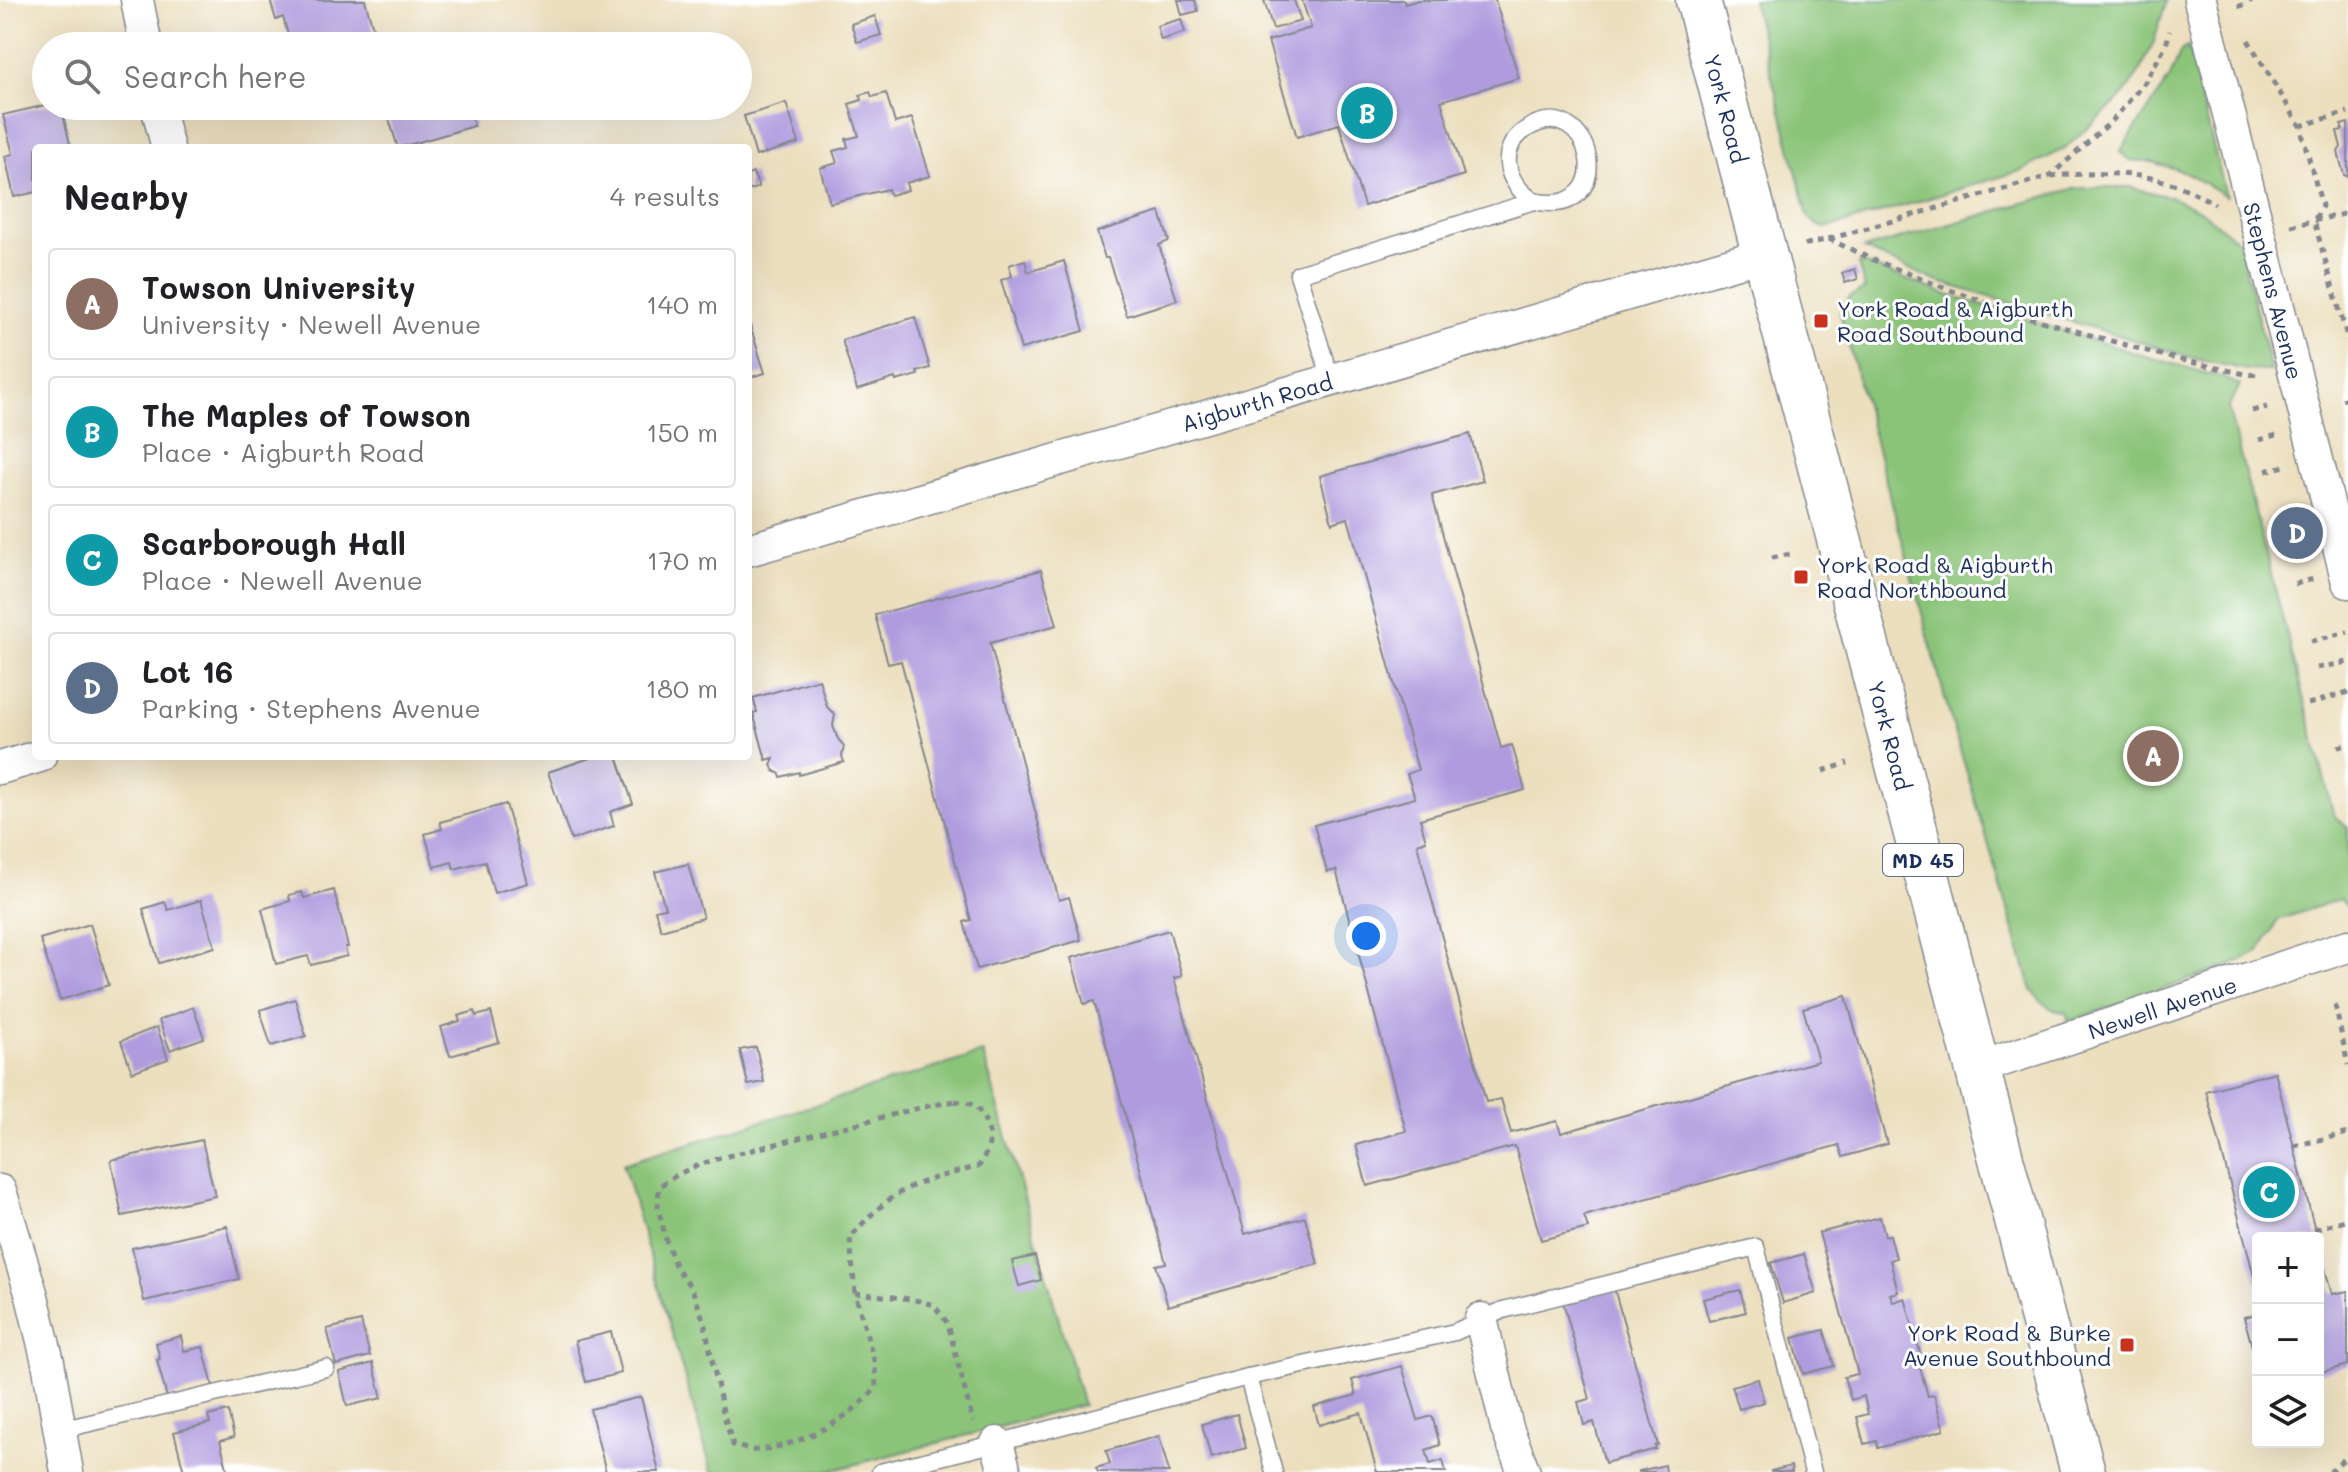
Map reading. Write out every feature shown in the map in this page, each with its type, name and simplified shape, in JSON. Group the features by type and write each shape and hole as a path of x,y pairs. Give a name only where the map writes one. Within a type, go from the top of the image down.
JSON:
{"main road":[{"name":"York Road","path":"1698,0 1978,1068 2087,1466"}],"street":[{"path":"137,0 143,32"},
{"name":"Stephens Avenue","path":"2200,0 2260,234 2342,530 2348,582"},
{"path":"161,120 167,144"},
{"name":"Aigburth Road","path":"752,549 1765,254"},
{"path":"0,768 32,758"},
{"name":"Newell Avenue","path":"1978,1068 2348,946"},
{"path":"1,1201 42,1335 67,1472"},
{"path":"1481,1319 1507,1428 1524,1472"}],"lane":[{"path":"1331,380 1298,274 1534,201 1547,204 1574,196 1589,172 1590,158 1578,133 1566,125 1554,122 1529,127 1511,147 1509,172 1514,184 1522,194 1534,201"},
{"path":"880,1472 1001,1458 1248,1377 1455,1332 1503,1310 1756,1247 1813,1472"},
{"path":"60,1430 326,1368"},
{"path":"1248,1377 1274,1472"}],"path":[{"path":"2050,176 2113,120 2145,82 2171,30"},
{"path":"2246,37 2300,126 2322,206 2314,221 2348,340"},
{"path":"2300,126 2348,112"},
{"path":"1807,244 2050,176 2104,172 2144,177 2179,186 2223,208 2260,234 2348,213"},
{"path":"1829,239 1950,290 2034,319 2168,357 2245,374 2273,376"},
{"path":"1772,558 1795,553"},
{"path":"2311,641 2348,632"},
{"path":"2317,668 2348,662"},
{"path":"2308,704 2348,692"},
{"path":"2338,747 2348,745"},
{"path":"1823,771 1848,763"},
{"path":"2335,1005 2348,1065"},
{"path":"955,1101 975,1105 989,1124 989,1149 979,1166 935,1178 901,1192 863,1221 850,1238 855,1293 875,1364 876,1388 864,1403 836,1424 801,1439 756,1451 733,1445 704,1321 692,1289 675,1265 666,1240 658,1207 659,1187 692,1167 720,1158 923,1107 955,1101"},
{"path":"2294,1146 2348,1133"},
{"path":"2315,1229 2348,1219"},
{"path":"855,1293 911,1299 934,1305 948,1324 974,1426 1001,1458"},
{"path":"2330,1472 2348,1455"}],"green space":[{"path":"1752,0 2167,0 2153,44 2139,73 2120,99 2064,149 2023,170 1825,228 1808,216"},
{"path":"2188,46 2226,196 2185,172 2153,162 2130,160 2120,152 2170,77 2181,51"},
{"path":"2130,187 2173,198 2198,209 2239,241 2271,371 2248,370 2204,361 1936,281 1864,249 2072,189"},
{"path":"1858,264 2240,385 2228,408 2334,816 2348,827 2348,908 2340,899 2278,920 2259,952 2229,966 2073,1020 2068,1021 2067,1012 2047,1006 2032,990 1948,709 1840,313 1849,297 1865,289"},
{"path":"983,1053 1083,1405 826,1472 712,1472 623,1164"}],"building":[{"path":"270,0 365,0 374,32 287,32 283,17 276,20"},
{"path":"1178,0 1195,0 1198,11 1182,15"},
{"path":"1264,0 1294,0 1301,21 1273,29"},
{"path":"1302,0 1404,0 1405,4 1418,0 1495,0 1519,78 1441,101 1464,175 1364,206 1339,124 1297,137 1268,41 1311,28"},
{"path":"875,16 881,35 857,42 851,24"},
{"path":"1181,19 1185,32 1161,40 1157,26"},
{"path":"870,92 872,97 886,93 895,123 912,118 930,176 906,183 908,190 890,195 888,189 830,203 820,168 837,163 833,151 848,147 846,139 859,136 849,104 862,100 860,95"},
{"path":"786,103 799,143 756,156 745,120 752,120 752,114"},
{"path":"32,108 32,120 64,120 70,144 32,144 32,193 14,197 5,156 13,154 3,115"},
{"path":"389,120 472,120 474,126 412,144 397,144"},
{"path":"2348,123 2348,177 2344,175 2338,152 2341,147 2337,131 2343,130 2341,125"},
{"path":"752,173 759,187 752,190"},
{"path":"1160,212 1169,241 1159,245 1177,300 1127,316 1097,232"},
{"path":"1025,260 1028,272 1064,261 1084,331 1021,349 1001,280 1012,276 1009,265"},
{"path":"1855,269 1858,279 1845,283 1842,273"},
{"path":"915,317 930,368 917,372 918,375 896,381 895,378 857,390 842,340"},
{"path":"752,332 765,373 752,377"},
{"path":"1470,434 1483,481 1432,495 1501,748 1512,745 1525,790 1420,819 1426,841 1417,844 1486,1102 1501,1099 1511,1133 1557,1121 1561,1133 1818,1061 1803,1008 1846,996 1887,1144 1843,1157 1839,1145 1584,1216 1588,1228 1541,1240 1515,1146 1367,1186 1356,1145 1406,1131 1336,870 1327,872 1314,825 1415,798 1407,774 1418,770 1348,518 1332,523 1320,476"},
{"path":"1041,570 1057,625 990,643 1059,900 1069,897 1081,940 977,969 964,922 971,920 901,661 888,664 875,615"},
{"path":"819,679 827,707 835,715 833,726 844,746 844,762 781,777 771,765 774,758 766,760 753,713 757,712 753,698"},
{"path":"584,760 618,760 633,804 610,812 614,826 571,840 548,772"},
{"path":"506,804 528,883 494,893 485,861 454,869 452,862 434,867 425,834 442,829 440,822"},
{"path":"688,864 703,918 661,930 655,910 665,908 655,872"},
{"path":"334,890 348,947 345,947 347,956 311,965 308,956 276,964 262,909 290,901 289,895 302,892 304,898"},
{"path":"201,900 215,947 159,963 143,909 165,902 168,910"},
{"path":"90,924 109,985 60,1000 40,939"},
{"path":"1169,930 1182,976 1174,978 1245,1234 1305,1217 1318,1264 1168,1306 1156,1265 1166,1263 1094,1001 1084,1004 1071,958"},
{"path":"295,999 306,1036 271,1046 260,1010"},
{"path":"193,1007 204,1038 170,1050 159,1020"},
{"path":"475,1011 476,1016 491,1012 499,1042 450,1056 441,1027 460,1021 458,1016"},
{"path":"157,1027 168,1059 132,1072 121,1041"},
{"path":"756,1047 764,1082 748,1085 740,1050"},
{"path":"2275,1072 2315,1232 2252,1232 2252,1269 2206,1091"},
{"path":"202,1140 215,1196 122,1216 111,1160"},
{"path":"1880,1217 1885,1236 1890,1235 1896,1258 1890,1260 1898,1292 1890,1294 1893,1302 1905,1298 1928,1396 1934,1395 1944,1430 1878,1448 1877,1441 1864,1444 1857,1417 1868,1414 1864,1396 1851,1400 1844,1377 1858,1374 1819,1233"},
{"path":"227,1226 239,1279 144,1301 132,1248"},
{"path":"1804,1254 1816,1293 1783,1303 1771,1263"},
{"path":"1035,1256 1041,1280 1019,1286 1012,1261"},
{"path":"2324,1265 2332,1294 2348,1291 2348,1365 2324,1371"},
{"path":"1614,1288 1658,1445 1656,1449 1605,1463 1594,1422 1584,1425 1578,1402 1590,1399 1563,1302"},
{"path":"1740,1290 1746,1312 1709,1321 1703,1299"},
{"path":"2252,1315 2252,1347 2244,1317"},
{"path":"361,1321 370,1356 336,1365 327,1329"},
{"path":"1824,1330 1834,1366 1803,1374 1793,1338"},
{"path":"611,1332 621,1373 586,1382 575,1341"},
{"path":"181,1336 184,1351 203,1347 213,1386 167,1398 156,1343"},
{"path":"373,1363 382,1398 347,1406 339,1372"},
{"path":"1402,1366 1418,1420 1432,1416 1440,1445 1426,1450 1430,1464 1443,1460 1446,1472 1377,1472 1361,1413 1319,1425 1314,1407 1356,1395 1352,1380"},
{"path":"1758,1379 1764,1402 1739,1409 1732,1386"},
{"path":"641,1397 659,1472 606,1472 590,1409"},
{"path":"228,1411 234,1437 220,1441 228,1472 184,1472 174,1432 210,1423 208,1416"},
{"path":"1237,1414 1246,1448 1211,1458 1202,1424"},
{"path":"1159,1436 1169,1472 1098,1472 1096,1468 1110,1464 1106,1451"},
{"path":"1665,1465 1666,1472 1639,1472 1639,1471"},
{"path":"1791,1466 1792,1472 1771,1472 1771,1471"}],"place":[{"name":"The Maples of Towson","path":"1367,113"},
{"name":"York Road & Aigburth Road Southbound","path":"1821,321"},
{"name":"Lot 16","path":"2297,533"},
{"name":"York Road & Aigburth Road Northbound","path":"1801,577"},
{"name":"Towson University","path":"2153,756"},
{"name":"Scarborough Hall","path":"2269,1192"},
{"name":"York Road & Burke Avenue Southbound","path":"2127,1345"}]}
